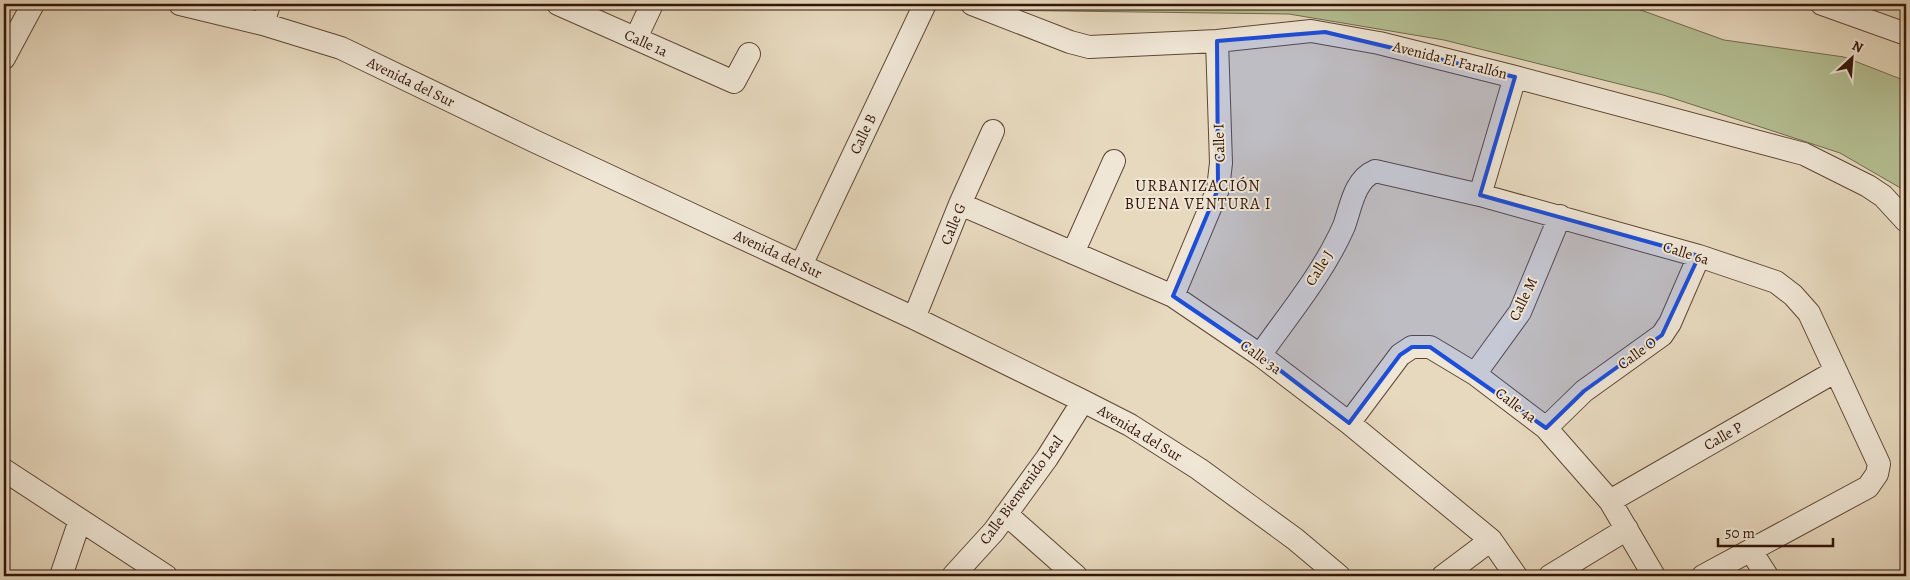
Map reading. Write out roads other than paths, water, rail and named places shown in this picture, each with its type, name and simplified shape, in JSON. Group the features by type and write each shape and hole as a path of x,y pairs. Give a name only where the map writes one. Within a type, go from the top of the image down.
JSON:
{"street":[{"path":"4,58 33,4"},
{"name":"Avenida del Sur","path":"180,4 266,14 914,318 1083,400 1130,425 1199,469 1295,539 1338,576"},
{"name":"Calle 1a","path":"558,4 734,82 749,54"},
{"path":"636,38 652,4"},
{"name":"Calle B","path":"801,265 925,4"},
{"name":"Avenida El Farallón","path":"972,4 1070,42 1089,47 1217,41 1298,32 1324,32 1379,43 1515,76 1804,154 1868,186 1883,196 1906,221"},
{"path":"1822,4 1860,10 1906,34"},
{"name":"Calle I","path":"1173,296 1218,189 1221,163 1217,41"},
{"path":"1480,195 1515,76"},
{"name":"Calle G","path":"914,318 960,204 993,130"},
{"path":"1073,253 1114,161"},
{"name":"Calle 6a","path":"1366,175 1375,171 1560,216 1699,256 1776,282 1793,295 1809,313 1879,464 1877,474 1868,487 1751,552"},
{"name":"Calle J","path":"1260,355 1319,272 1332,250 1360,183 1366,175"},
{"name":"Calle 3a","path":"960,204 1173,296 1260,355 1349,423 1491,540 1516,576"},
{"name":"Calle M","path":"1475,374 1520,312 1560,216"},
{"name":"Calle O","path":"1546,428 1584,391 1662,335 1670,323 1699,256"},
{"name":"Calle 4a","path":"1349,423 1400,355 1412,347 1430,347 1475,374 1546,428 1610,501 1654,576"},
{"name":"Calle P","path":"1610,501 1836,371"},
{"name":"Calle Bienvenido Leal","path":"953,576 994,532 1047,458 1083,400"},
{"path":"4,470 166,576"},
{"path":"1006,514 1076,576"},
{"path":"61,576 80,520"},
{"path":"1550,576 1626,529"},
{"path":"1444,576 1491,540"},
{"path":"1703,576 1751,552 1766,576"}],"district":[{"name":"URBANIZACIÓN BUENA VENTURA I","path":"1198,195"}]}
